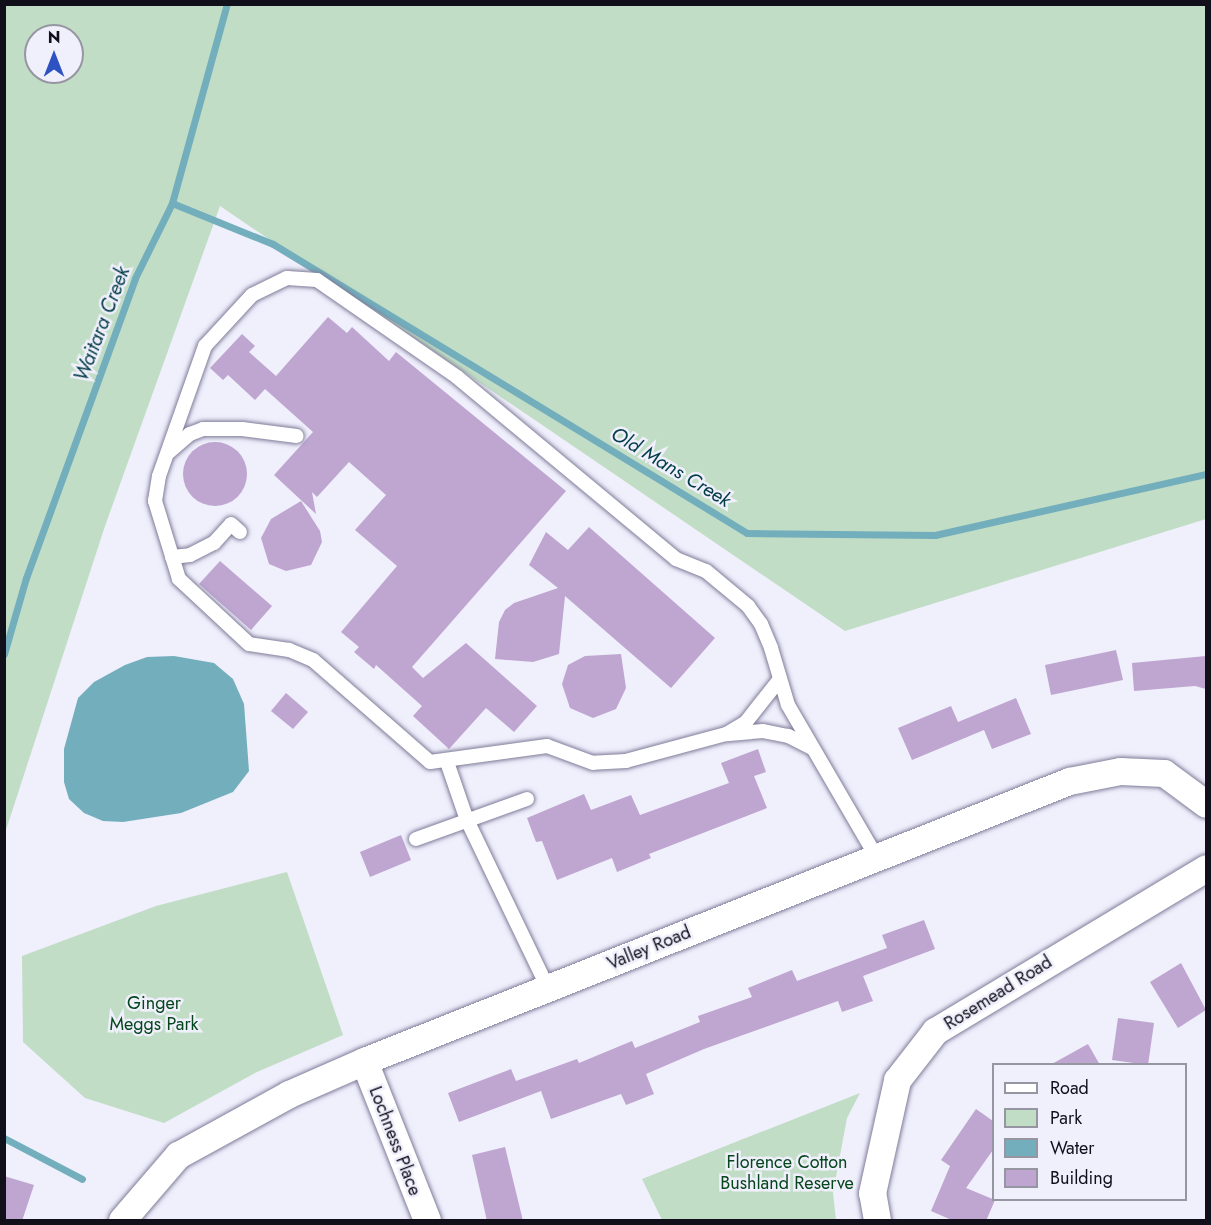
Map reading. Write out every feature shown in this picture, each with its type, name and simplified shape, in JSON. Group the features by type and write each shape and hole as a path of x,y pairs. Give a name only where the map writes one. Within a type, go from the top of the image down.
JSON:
{"street":[{"name":"Valley Road","path":"122,1221 178,1155 289,1094 364,1060 1069,781 1119,771 1164,773 1206,804"},
{"name":"Rosemead Road","path":"877,1221 872,1193 897,1080 935,1031 1206,868"},
{"name":"Lochness Place","path":"364,1060 427,1221"}],"lane":[{"path":"812,748 788,736 763,731 726,734 626,761 593,763 548,746 447,762 430,762 418,755 313,660 289,650 249,644 193,595 179,579 155,501 165,456 205,346 252,295 287,279 317,280 472,388 676,558 706,571 726,586 761,624 788,705 877,858"},
{"path":"165,456 183,439 203,429 242,429 297,436"},
{"path":"172,557 190,555 214,543 231,524 240,532"},
{"path":"726,734 746,722 780,679"},
{"path":"447,762 467,820 548,988"},
{"path":"416,839 527,799"}],"green space":[{"path":"5,4 1206,5 1206,519 845,631 220,206 105,526 5,833"},
{"name":"Ginger Meggs Park","path":"287,872 343,1035 257,1072 164,1123 85,1098 23,1042 22,956 156,906"},
{"name":"Florence Cotton Bushland Reserve","path":"860,1093 847,1118 833,1193 836,1220 662,1220 642,1179"}],"water":[{"path":"174,656 214,663 233,679 244,704 249,771 233,792 181,813 123,822 103,821 84,813 69,799 64,782 64,749 78,698 94,682 125,665 147,657"}],"building":[{"path":"328,317 347,333 352,327 389,361 396,352 566,491 412,667 423,678 466,643 537,706 514,732 486,708 449,749 413,716 422,706 376,665 374,669 354,652 359,647 341,632 397,566 355,530 386,495 349,462 317,497 312,492 316,514 274,475 313,432 265,389 255,400 228,375 223,380 210,368 242,334 255,346 249,352 276,376"},
{"path":"215,442 233,448 241,456 247,474 241,492 233,500 215,506 197,500 189,492 183,474 189,456 197,448"},
{"path":"301,501 320,531 322,542 311,565 286,571 269,564 261,538 271,519"},
{"path":"589,527 715,638 671,688 565,596 559,654 533,662 495,659 499,622 505,610 514,603 558,588 529,565 546,532 568,550"},
{"path":"220,561 272,606 251,630 199,584"},
{"path":"1116,650 1123,680 1051,695 1045,665"},
{"path":"621,654 626,688 616,709 593,718 570,708 562,684 568,665 585,656"},
{"path":"1206,656 1206,689 1195,686 1134,691 1132,663"},
{"path":"286,693 308,712 293,729 271,711"},
{"path":"1016,698 1031,734 992,749 984,730 912,760 898,728 951,706 958,722"},
{"path":"758,749 766,772 754,776 767,808 649,854 651,858 617,872 612,858 557,880 542,841 536,842 527,818 584,794 591,810 631,795 640,815 729,783 721,763"},
{"path":"401,835 411,860 370,877 360,852"},
{"path":"924,920 935,949 863,976 873,1001 842,1012 838,1001 704,1049 646,1074 654,1094 626,1105 621,1094 551,1119 541,1091 459,1122 448,1093 511,1069 516,1081 577,1059 579,1063 632,1041 635,1048 700,1022 698,1016 752,997 748,988 792,970 797,981 887,948 882,935"},
{"path":"1181,963 1206,1010 1178,1028 1150,982"},
{"path":"1118,1018 1154,1023 1148,1063 1112,1060"},
{"path":"1088,1044 1099,1063 1054,1063"},
{"path":"976,1109 992,1120 992,1151 966,1188 995,1201 986,1221 954,1221 931,1211 950,1166 941,1160"},
{"path":"505,1147 523,1221 487,1221 472,1155"},
{"path":"4,1176 34,1185 22,1221 4,1221"}],"waterway":[{"name":"Waitara Creek","path":"4,654 26,578 135,278 172,203 227,4"},
{"name":"Old Mans Creek","path":"172,203 273,244 747,533 935,535 1206,474"},
{"path":"4,1138 82,1179"}]}
